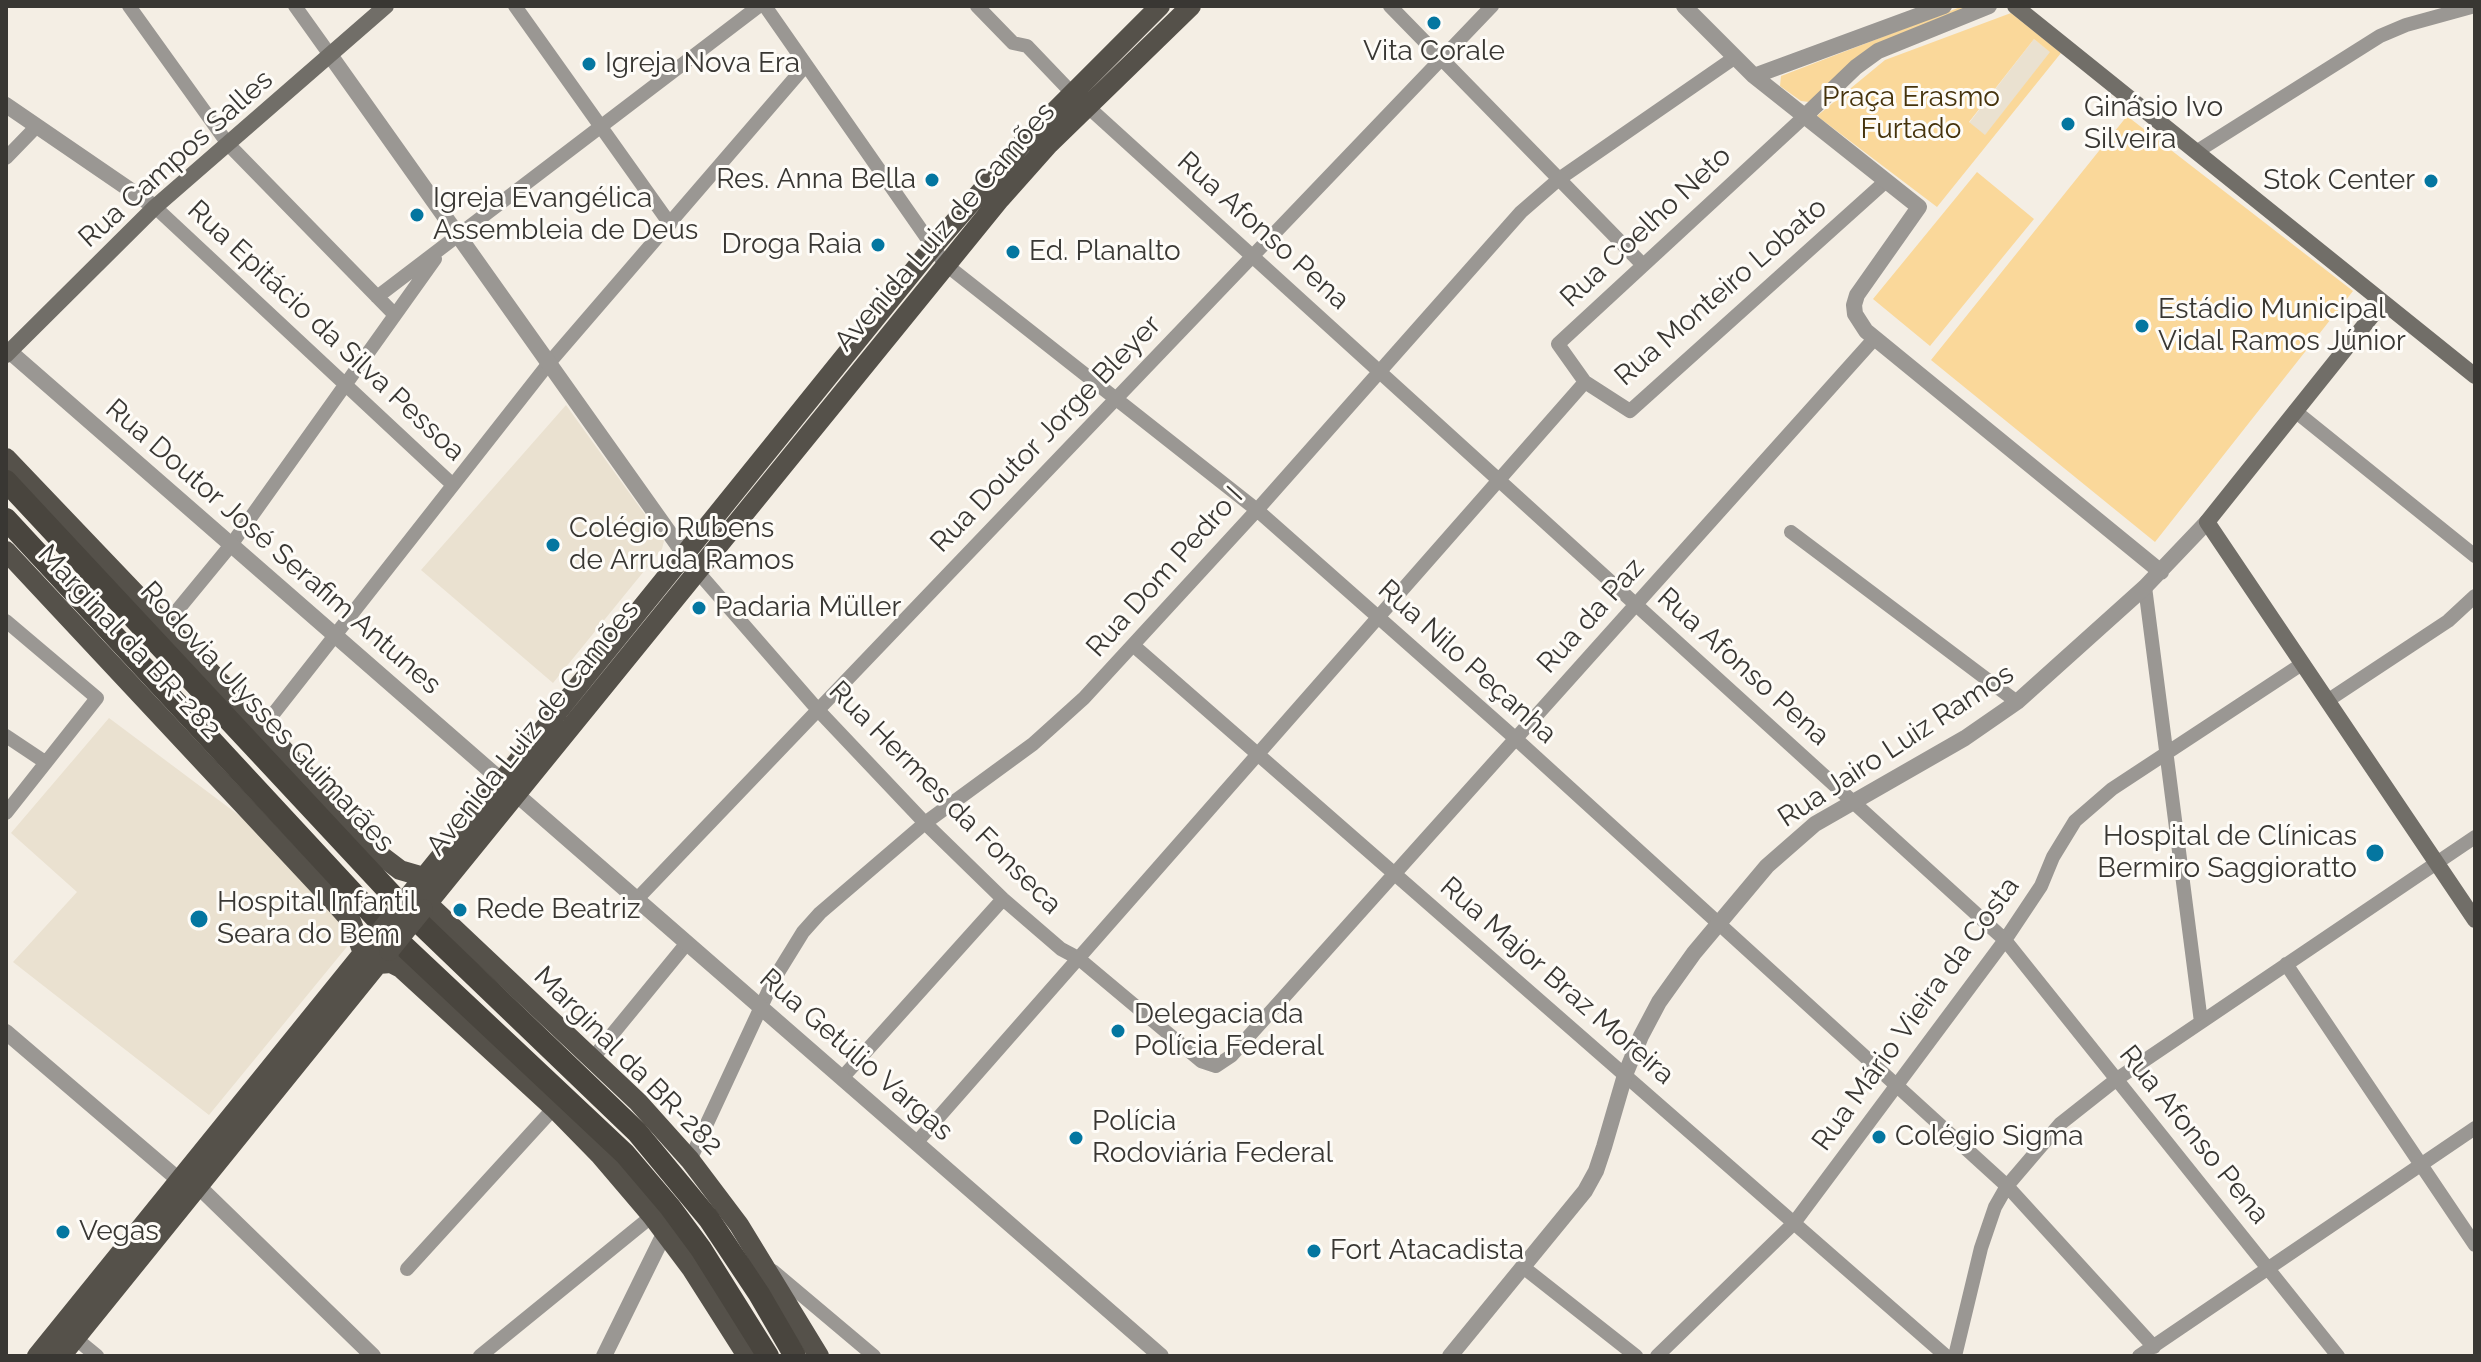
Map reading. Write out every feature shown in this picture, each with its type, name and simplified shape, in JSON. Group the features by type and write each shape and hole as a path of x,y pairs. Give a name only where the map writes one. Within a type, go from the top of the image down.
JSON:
{"highway":[{"path":"6,468 30,507"},
{"name":"Rodovia Ulysses Guimarães","path":"6,481 408,912 637,1132 709,1219 783,1334 803,1350"},
{"name":"Rodovia Ulysses Guimarães","path":"6,519 390,933 625,1154 701,1249 768,1356"}],"main road":[{"name":"Rua Campos Salles","path":"8,353 155,207 386,6"},
{"name":"Avenida Luiz de Camões","path":"1079,99 1160,6"},
{"name":"Avenida Luiz de Camões","path":"61,1356 189,1183 227,1121 420,903 509,787 939,256 1021,145 1191,6"},
{"path":"2015,6 2475,376"},
{"name":"Rua Jairo Luiz Ramos","path":"2207,522 2383,302"},
{"name":"Marginal da BR-282","path":"6,458 263,727 371,848 400,870 424,877"},
{"path":"2207,522 2475,920"},
{"name":"Marginal da BR-282","path":"6,551 334,902 376,952"},
{"name":"Avenida Luiz de Camões","path":"420,903 424,877 509,787"},
{"name":"Marginal da BR-282","path":"420,903 638,1102 690,1160 715,1191 762,1262 803,1350 819,1356"},
{"name":"Avenida Luiz de Camões","path":"37,1356 119,1255 189,1183 213,1168 376,952"},
{"path":"376,952 401,968 554,1108 600,1155 658,1224 724,1316 747,1356"},
{"path":"213,1168 219,1146 230,1128 227,1121"}],"street":[{"path":"129,6 228,144 395,315"},
{"name":"Rua Hermes da Fonseca","path":"295,6 451,240 549,363 691,563 818,710 925,823 1003,899 1201,1061 1216,1066"},
{"path":"515,6 670,224"},
{"path":"377,297 762,6"},
{"name":"Rua Nilo Peçanha","path":"762,6 939,256 1257,510 1516,739 2007,1186 2154,1347"},
{"name":"Rua Afonso Pena","path":"977,6 1013,43 1027,46 1079,99 2005,940 2338,1356"},
{"path":"1390,6 1643,265"},
{"name":"Rua Doutor Jorge Bleyer","path":"637,899 1492,6"},
{"path":"1684,6 1754,76 1919,207 1857,295 1855,314 1874,339 2161,572"},
{"path":"1754,76 1944,6"},
{"path":"1805,116 1856,67 1878,51 1989,6"},
{"path":"2196,152 2380,36 2419,20 2475,6"},
{"name":"Rua Dom Pedro I","path":"690,1160 761,1007 789,954 820,913 925,823 1059,723 1134,646 1257,510 1521,212 1559,179 1734,58"},
{"path":"263,727 549,363 806,65"},
{"name":"Rua Epitácio da Silva Pessoa","path":"6,105 155,207 453,485"},
{"name":"Rua Coelho Neto","path":"1585,382 1558,344 1805,116"},
{"path":"6,158 37,126"},
{"name":"Rua Monteiro Lobato","path":"1585,382 1630,411 1886,181"},
{"path":"166,624 231,545 451,240"},
{"name":"Rua da Paz","path":"1216,1066 1231,1056 1874,339"},
{"name":"Rua Doutor José Serafim Antunes","path":"8,353 509,787"},
{"path":"916,1143 1585,382"},
{"path":"2295,411 2475,556"},
{"name":"Rua Jairo Luiz Ramos","path":"1450,1356 1573,1206 1596,1171 1625,1075 1659,1002 1718,923 1790,844 1852,801 1965,738 2017,702 2071,657 2161,572 2207,522"},
{"path":"1791,532 2017,702"},
{"path":"2145,587 2201,1022"},
{"path":"2327,701 2448,621 2475,596"},
{"path":"6,621 97,698 6,813"},
{"name":"Rua Major Braz Moreira","path":"1134,646 1946,1356"},
{"name":"Rua Mário Vieira da Costa","path":"1657,1356 1794,1223 2036,896 2057,849 2075,821 2112,789 2302,664"},
{"path":"6,736 45,762"},
{"name":"Rua Getúlio Vargas","path":"509,787 916,1143 1143,1350 1161,1356"},
{"path":"1955,1356 1984,1236 2007,1186 2060,1124 2117,1079 2475,837"},
{"path":"842,1078 1003,899"},
{"path":"592,1059 687,943"},
{"path":"2286,964 2475,1245"},
{"path":"6,1032 189,1183 371,1355"},
{"path":"407,1269 554,1108"},
{"path":"2139,1356 2475,1128"},
{"path":"480,1356 658,1224"},
{"path":"604,1356 658,1224"},
{"path":"762,1262 874,1356"},
{"path":"1523,1267 1636,1356"},
{"path":"803,1350 823,1327 844,1332"},
{"path":"75,1338 97,1356"}],"shaded area":[{"path":"2034,39 2051,52 1985,136 1969,123"},
{"name":"Colégio Rubens de Arruda Ramos","path":"566,405 664,541 662,549 553,683 421,570"},
{"name":"Hospital Infantil Seara do Bem","path":"109,718 264,834 341,914 350,943 209,1115 13,962 77,892 11,833"}],"green space":[{"path":"1963,6 1980,6 1871,48 1809,102 1801,101 1780,86 1781,76"},
{"name":"Praça Erasmo Furtado","path":"2011,13 2061,53 1937,207 1817,116 1885,60","holes":["2034,39 2050,52 1985,135 1969,122"]},
{"name":"Estádio Municipal Vidal Ramos Júnior","path":"2127,116 2353,291 2155,542 1931,360"},
{"path":"1977,172 2034,219 1930,346 1873,299"}],"place":[{"name":"Vita Corale","path":"1434,23"},
{"name":"Igreja Nova Era","path":"589,64"},
{"name":"Ginásio Ivo Silveira","path":"2068,124"},
{"name":"Res. Anna Bella","path":"932,180"},
{"name":"Stok Center","path":"2431,181"},
{"name":"Igreja Evangélica Assembleia de Deus","path":"417,215"},
{"name":"Droga Raia","path":"878,245"},
{"name":"Ed. Planalto","path":"1013,252"},
{"name":"Estádio Municipal Vidal Ramos Júnior","path":"2142,326"},
{"name":"Colégio Rubens de Arruda Ramos","path":"553,545"},
{"name":"Padaria Müller","path":"699,608"},
{"name":"Hospital de Clínicas Bermiro Saggioratto","path":"2375,853"},
{"name":"Rede Beatriz","path":"460,910"},
{"name":"Hospital Infantil Seara do Bem","path":"199,919"},
{"name":"Delegacia da Polícia Federal","path":"1118,1031"},
{"name":"Colégio Sigma","path":"1879,1137"},
{"name":"Polícia Rodoviária Federal","path":"1076,1138"},
{"name":"Vegas","path":"63,1232"},
{"name":"Fort Atacadista","path":"1314,1251"}]}
